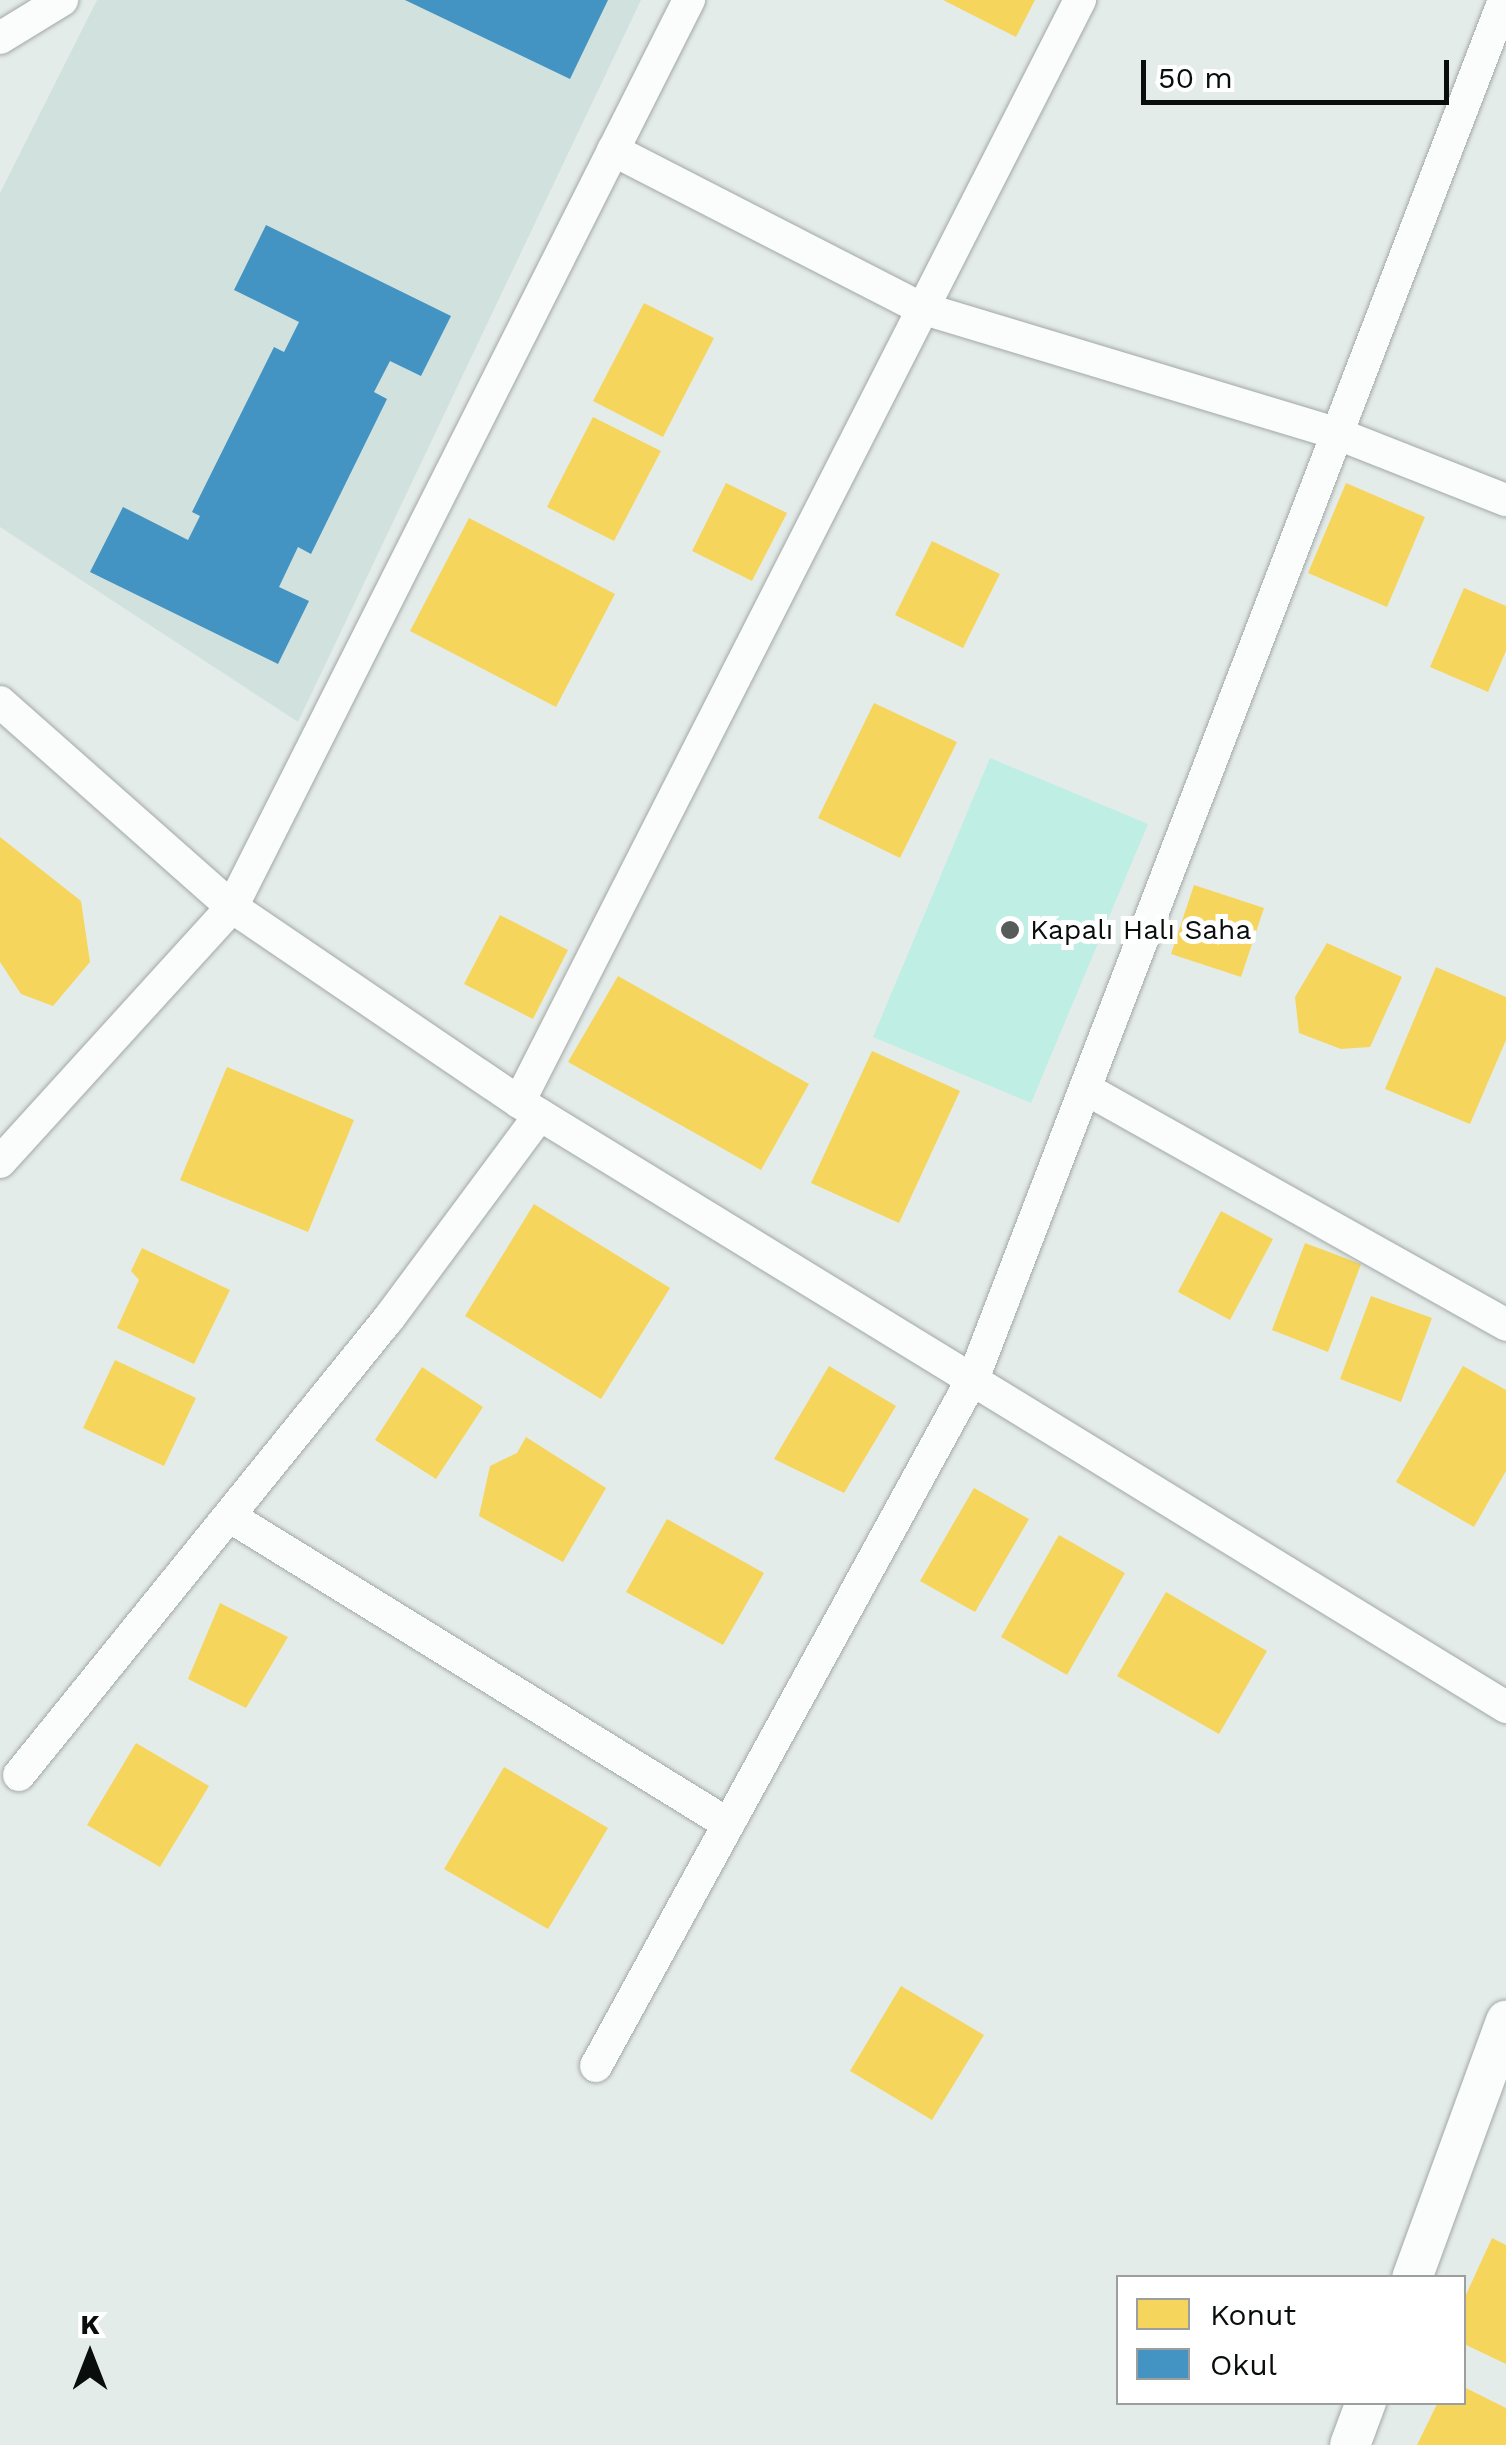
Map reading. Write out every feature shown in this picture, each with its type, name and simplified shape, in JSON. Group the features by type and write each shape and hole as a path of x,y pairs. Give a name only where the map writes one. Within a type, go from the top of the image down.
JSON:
{"street":[{"path":"0,38 62,0"},
{"path":"0,1162 232,907 689,0"},
{"path":"19,1775 229,1516 529,1109 918,306 1080,0"},
{"path":"596,2066 976,1374 1333,432 1504,0"},
{"path":"613,150 918,306 1333,432 1506,500"},
{"path":"0,702 232,907 529,1109 976,1374 1506,1707"},
{"path":"1086,1089 1506,1326"},
{"path":"229,1516 728,1824"},
{"path":"1413,2275 1506,2021"},
{"path":"1350,2445 1365,2405"}],"shaded area":[{"path":"97,0 641,0 298,722 0,527 0,193"}],"green space":[{"name":"Kapalı Halı Saha","path":"990,758 1148,824 1031,1103 873,1037"}],"building: Konut":[{"path":"943,0 1035,0 1016,37"},
{"path":"644,303 714,338 663,437 593,401"},
{"path":"593,417 661,451 614,541 547,507"},
{"path":"726,483 787,513 752,581 692,551"},
{"path":"1346,483 1425,517 1387,607 1308,573"},
{"path":"469,518 615,594 556,707 410,631"},
{"path":"932,541 1000,574 963,648 895,615"},
{"path":"1464,588 1506,606 1506,651 1488,692 1430,667"},
{"path":"874,703 957,742 900,858 818,818"},
{"path":"0,837 81,901 90,962 53,1006 21,994 0,962"},
{"path":"1194,885 1264,908 1241,977 1171,954"},
{"path":"500,915 568,950 533,1019 464,984"},
{"path":"1327,943 1402,977 1370,1047 1341,1049 1299,1033 1295,997"},
{"path":"1436,967 1506,997 1506,1040 1470,1124 1385,1089"},
{"path":"618,976 809,1084 761,1170 568,1062"},
{"path":"872,1051 960,1091 899,1223 811,1183"},
{"path":"227,1067 354,1120 308,1232 180,1180"},
{"path":"534,1204 670,1288 601,1399 465,1316"},
{"path":"1221,1211 1273,1239 1230,1320 1178,1292"},
{"path":"1305,1243 1361,1264 1328,1352 1272,1330"},
{"path":"142,1248 230,1290 194,1364 117,1328 139,1280 131,1271"},
{"path":"1371,1296 1432,1318 1401,1402 1340,1379"},
{"path":"115,1360 196,1398 164,1466 83,1428"},
{"path":"829,1366 896,1406 844,1493 774,1459"},
{"path":"1463,1366 1506,1390 1506,1471 1474,1527 1396,1482"},
{"path":"422,1367 483,1407 436,1479 375,1440"},
{"path":"526,1437 606,1488 563,1562 479,1516 490,1466 517,1453"},
{"path":"974,1488 1029,1519 975,1612 920,1581"},
{"path":"667,1519 764,1573 723,1645 626,1592"},
{"path":"1059,1535 1125,1573 1067,1675 1001,1637"},
{"path":"1166,1592 1267,1651 1219,1734 1117,1676"},
{"path":"220,1603 288,1637 246,1708 188,1679"},
{"path":"136,1743 209,1786 160,1867 87,1825"},
{"path":"504,1767 608,1828 548,1929 444,1869"},
{"path":"901,1986 984,2035 932,2120 850,2071"},
{"path":"1492,2238 1506,2245 1506,2364 1466,2345 1466,2295"},
{"path":"1466,2388 1506,2408 1506,2445 1417,2445 1437,2405 1466,2405"}],"building: Okul":[{"path":"405,0 608,0 570,79"},
{"path":"266,225 451,316 421,376 390,361 374,392 387,399 311,554 298,547 279,587 309,601 278,664 90,572 123,507 188,540 200,516 192,512 274,347 284,352 299,322 234,290"}],"place":[{"name":"Kapalı Halı Saha","path":"1010,930"}]}
